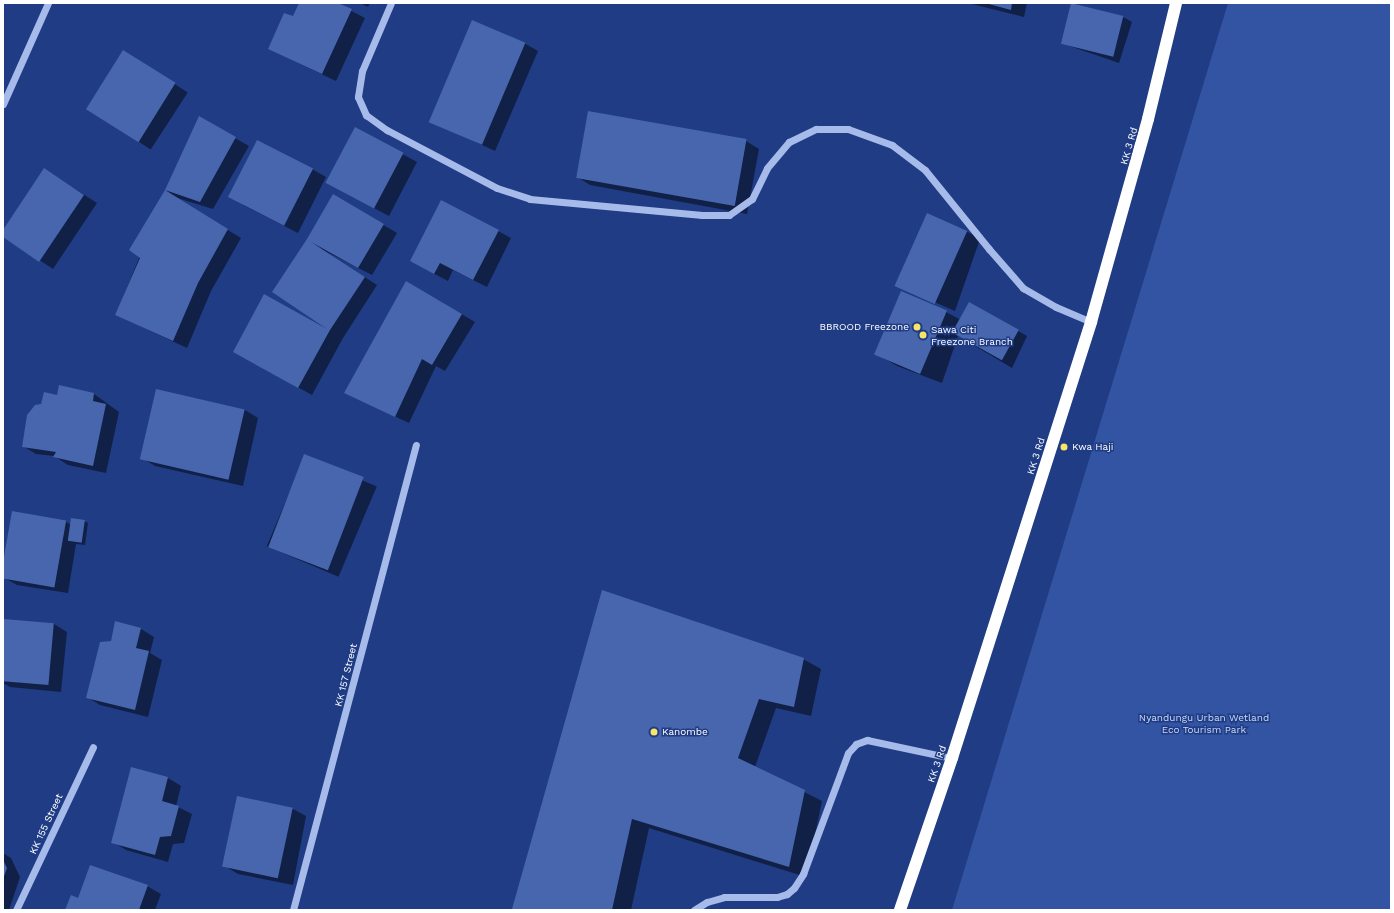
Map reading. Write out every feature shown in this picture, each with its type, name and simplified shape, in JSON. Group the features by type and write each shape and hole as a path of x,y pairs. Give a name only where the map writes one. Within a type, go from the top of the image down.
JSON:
{"highway":[{"name":"KK 3 Rd","path":"900,910 952,758 1091,322 1148,120 1176,3"}],"street":[{"path":"3,104 48,3"},
{"path":"391,3 362,71 358,97 366,114 387,130 497,188 530,199 702,215 729,215 752,199 767,168 789,142 816,129 848,129 892,144 925,170 989,250 1023,288 1056,307 1091,322"},
{"name":"KK 157 Street","path":"294,910 416,445"},
{"path":"694,910 724,897 777,897 787,894 794,888 803,874 848,753 856,744 867,740 952,758"},
{"name":"KK 155 Street","path":"16,910 93,747"}],"green space":[{"name":"Nyandungu Urban Wetland Eco Tourism Park","path":"1228,3 1391,3 1391,910 952,910"}],"building":[{"path":"299,3 338,3 352,9 322,74 268,49 284,13 293,16"},
{"path":"985,3 1012,3 1011,10"},
{"path":"1071,3 1123,16 1113,57 1061,44"},
{"path":"472,20 525,43 482,145 429,122"},
{"path":"123,50 176,83 138,142 86,109"},
{"path":"588,111 747,139 735,206 576,178"},
{"path":"199,116 236,137 200,202 165,190"},
{"path":"355,127 404,153 374,208 325,183"},
{"path":"257,140 313,169 284,226 228,197"},
{"path":"44,168 84,195 39,262 3,237 3,230"},
{"path":"165,190 228,229 198,283 173,341 115,315 140,258 129,250"},
{"path":"333,194 384,224 358,268 311,242 365,277 330,330 298,388 233,352 264,294 327,329 272,292 307,239"},
{"path":"441,200 499,230 473,280 440,263 434,274 410,261"},
{"path":"927,213 967,231 935,304 894,286"},
{"path":"406,281 462,314 432,365 422,359 395,417 344,393"},
{"path":"901,291 947,311 920,374 874,355"},
{"path":"969,302 1019,330 1002,360 952,333"},
{"path":"59,385 94,393 93,401 106,404 93,466 53,457 56,452 22,447 27,415 35,405 41,404 44,392 57,395"},
{"path":"156,389 245,409 228,480 140,459"},
{"path":"304,454 364,477 328,570 268,547"},
{"path":"12,511 66,521 54,588 3,578 3,562"},
{"path":"71,518 85,520 82,543 68,541"},
{"name":"Kanombe","path":"602,590 804,658 794,707 759,699 738,758 805,790 789,867 632,819 612,910 512,909"},
{"path":"4,619 54,623 48,685 3,681"},
{"path":"115,621 141,628 136,648 149,651 135,710 86,698 100,642 111,641"},
{"path":"131,767 168,777 162,801 179,806 171,836 160,837 155,855 111,843"},
{"path":"237,796 293,808 278,878 222,866"},
{"path":"3,860 7,868 3,879"},
{"path":"90,865 148,885 139,910 65,910 71,895 78,898"}],"place":[{"name":"BBROOD Freezone","path":"917,327"},
{"name":"Sawa Citi Freezone Branch","path":"923,335"},
{"name":"Kwa Haji","path":"1064,447"},
{"name":"Kanombe","path":"654,732"}]}
